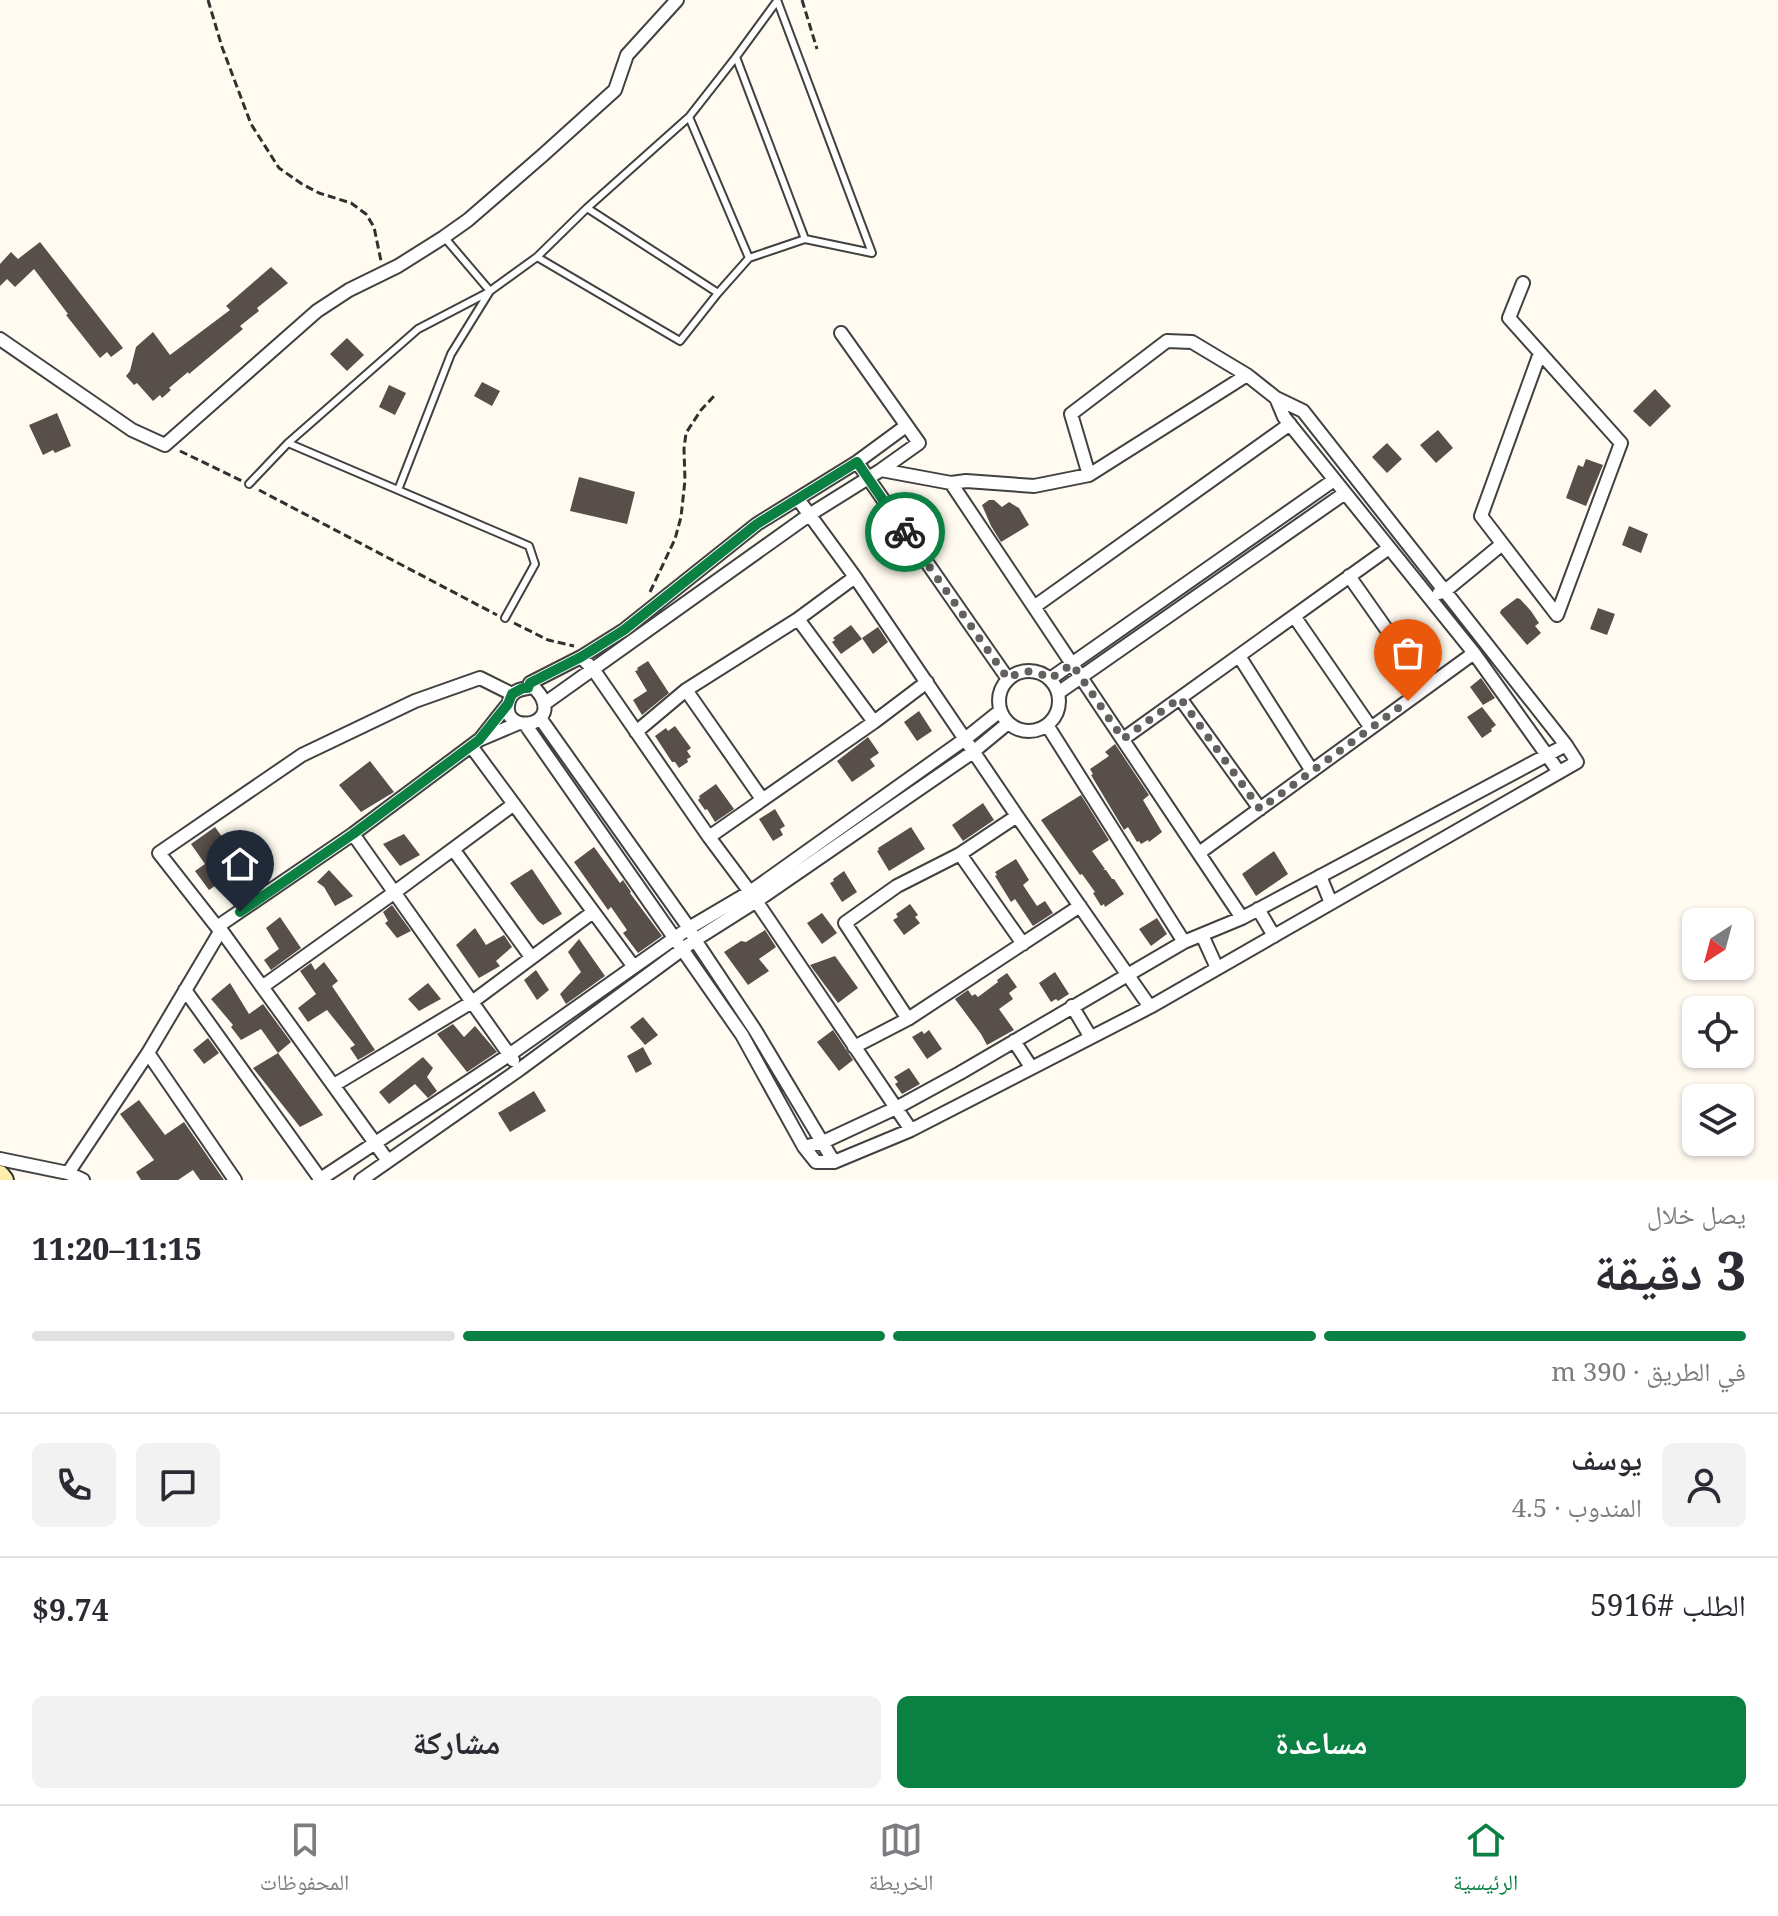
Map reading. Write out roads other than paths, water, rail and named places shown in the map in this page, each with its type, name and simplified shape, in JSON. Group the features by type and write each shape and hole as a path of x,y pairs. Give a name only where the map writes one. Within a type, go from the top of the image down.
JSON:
{"street":[{"path":"0,339 132,430 165,445 306,319 349,290 422,252 468,220 615,90 627,55 677,0"},
{"path":"1523,283 1509,318 1621,443 1557,615 1481,516 1540,353"},
{"path":"68,1173 148,1053 219,929 475,743 536,721 542,711 593,669 809,515 919,443 841,333"},
{"path":"510,699 510,716 522,724 742,1035 804,1147 816,1162 834,1162 911,1130 1150,1007 1577,762 1303,411 1276,398 1247,375 1192,342 1167,341 1071,414 1089,475"},
{"path":"881,470 951,483 966,481 1034,486 1089,475 1247,375"},
{"path":"1276,398 1284,417 1474,653 1559,772"},
{"path":"1034,607 1290,424"},
{"path":"475,743 510,699 523,688 528,688 530,683 582,651 624,630 757,524 857,462 906,426"},
{"path":"857,462 1008,679"},
{"path":"1050,679 1334,480"},
{"path":"951,483 1242,918"},
{"path":"1058,693 1345,493"},
{"path":"798,499 855,577 1150,1007"},
{"path":"1429,597 1445,591 1501,545"},
{"path":"1123,739 1389,548"},
{"path":"1349,576 1427,687"},
{"path":"636,732 686,690 798,619 855,577"},
{"path":"1294,616 1371,728"},
{"path":"798,619 874,722"},
{"path":"582,651 911,1130"},
{"path":"1199,853 1474,653"},
{"path":"1239,656 1312,771"},
{"path":"1024,671 1034,671 1050,679 1058,693 1059,705 1047,725 1027,731 1008,723 1000,711 1000,695 1008,679 1024,671"},
{"path":"388,1161 219,929 159,853 302,755 415,701 480,678 510,699"},
{"path":"709,837 927,682"},
{"path":"530,683 542,698 542,711 689,928 834,1162"},
{"path":"686,690 762,799"},
{"path":"1180,698 1260,809"},
{"path":"361,1180 683,950 1000,711"},
{"path":"185,990 320,1180 509,1055 689,928 753,897 973,752 1008,723"},
{"path":"1047,725 1184,942"},
{"path":"475,743 514,804 634,967"},
{"path":"804,1147 823,1142 896,1108 1184,942 1242,918 1566,745"},
{"path":"262,987 514,804"},
{"path":"1435,815 1446,837"},
{"path":"908,1019 845,923 897,886 960,854 1017,816"},
{"path":"353,834 520,1069"},
{"path":"1378,845 1391,868"},
{"path":"453,849 531,957"},
{"path":"960,854 1023,944"},
{"path":"1320,876 1331,903"},
{"path":"854,1047 908,1019 1080,906"},
{"path":"1258,909 1274,936"},
{"path":"334,1085 472,1002 593,912"},
{"path":"1202,935 1217,968"},
{"path":"1072,1006 1090,1036"},
{"path":"1014,1041 1031,1067"},
{"path":"148,1053 235,1180"},
{"path":"960,1073 974,1096"},
{"path":"0,1159 68,1173 83,1180"},
{"path":"0,1175 4,1180"}],"lane":[{"path":"249,484 288,443 418,329 490,291 537,257 689,117 777,1"},
{"path":"537,257 680,341 749,258 805,239 872,253 777,1"},
{"path":"736,57 805,239"},
{"path":"689,117 749,258"},
{"path":"587,208 718,293"},
{"path":"444,237 490,291"},
{"path":"398,490 451,354 490,291"},
{"path":"288,443 529,546 535,564 505,618"}]}
